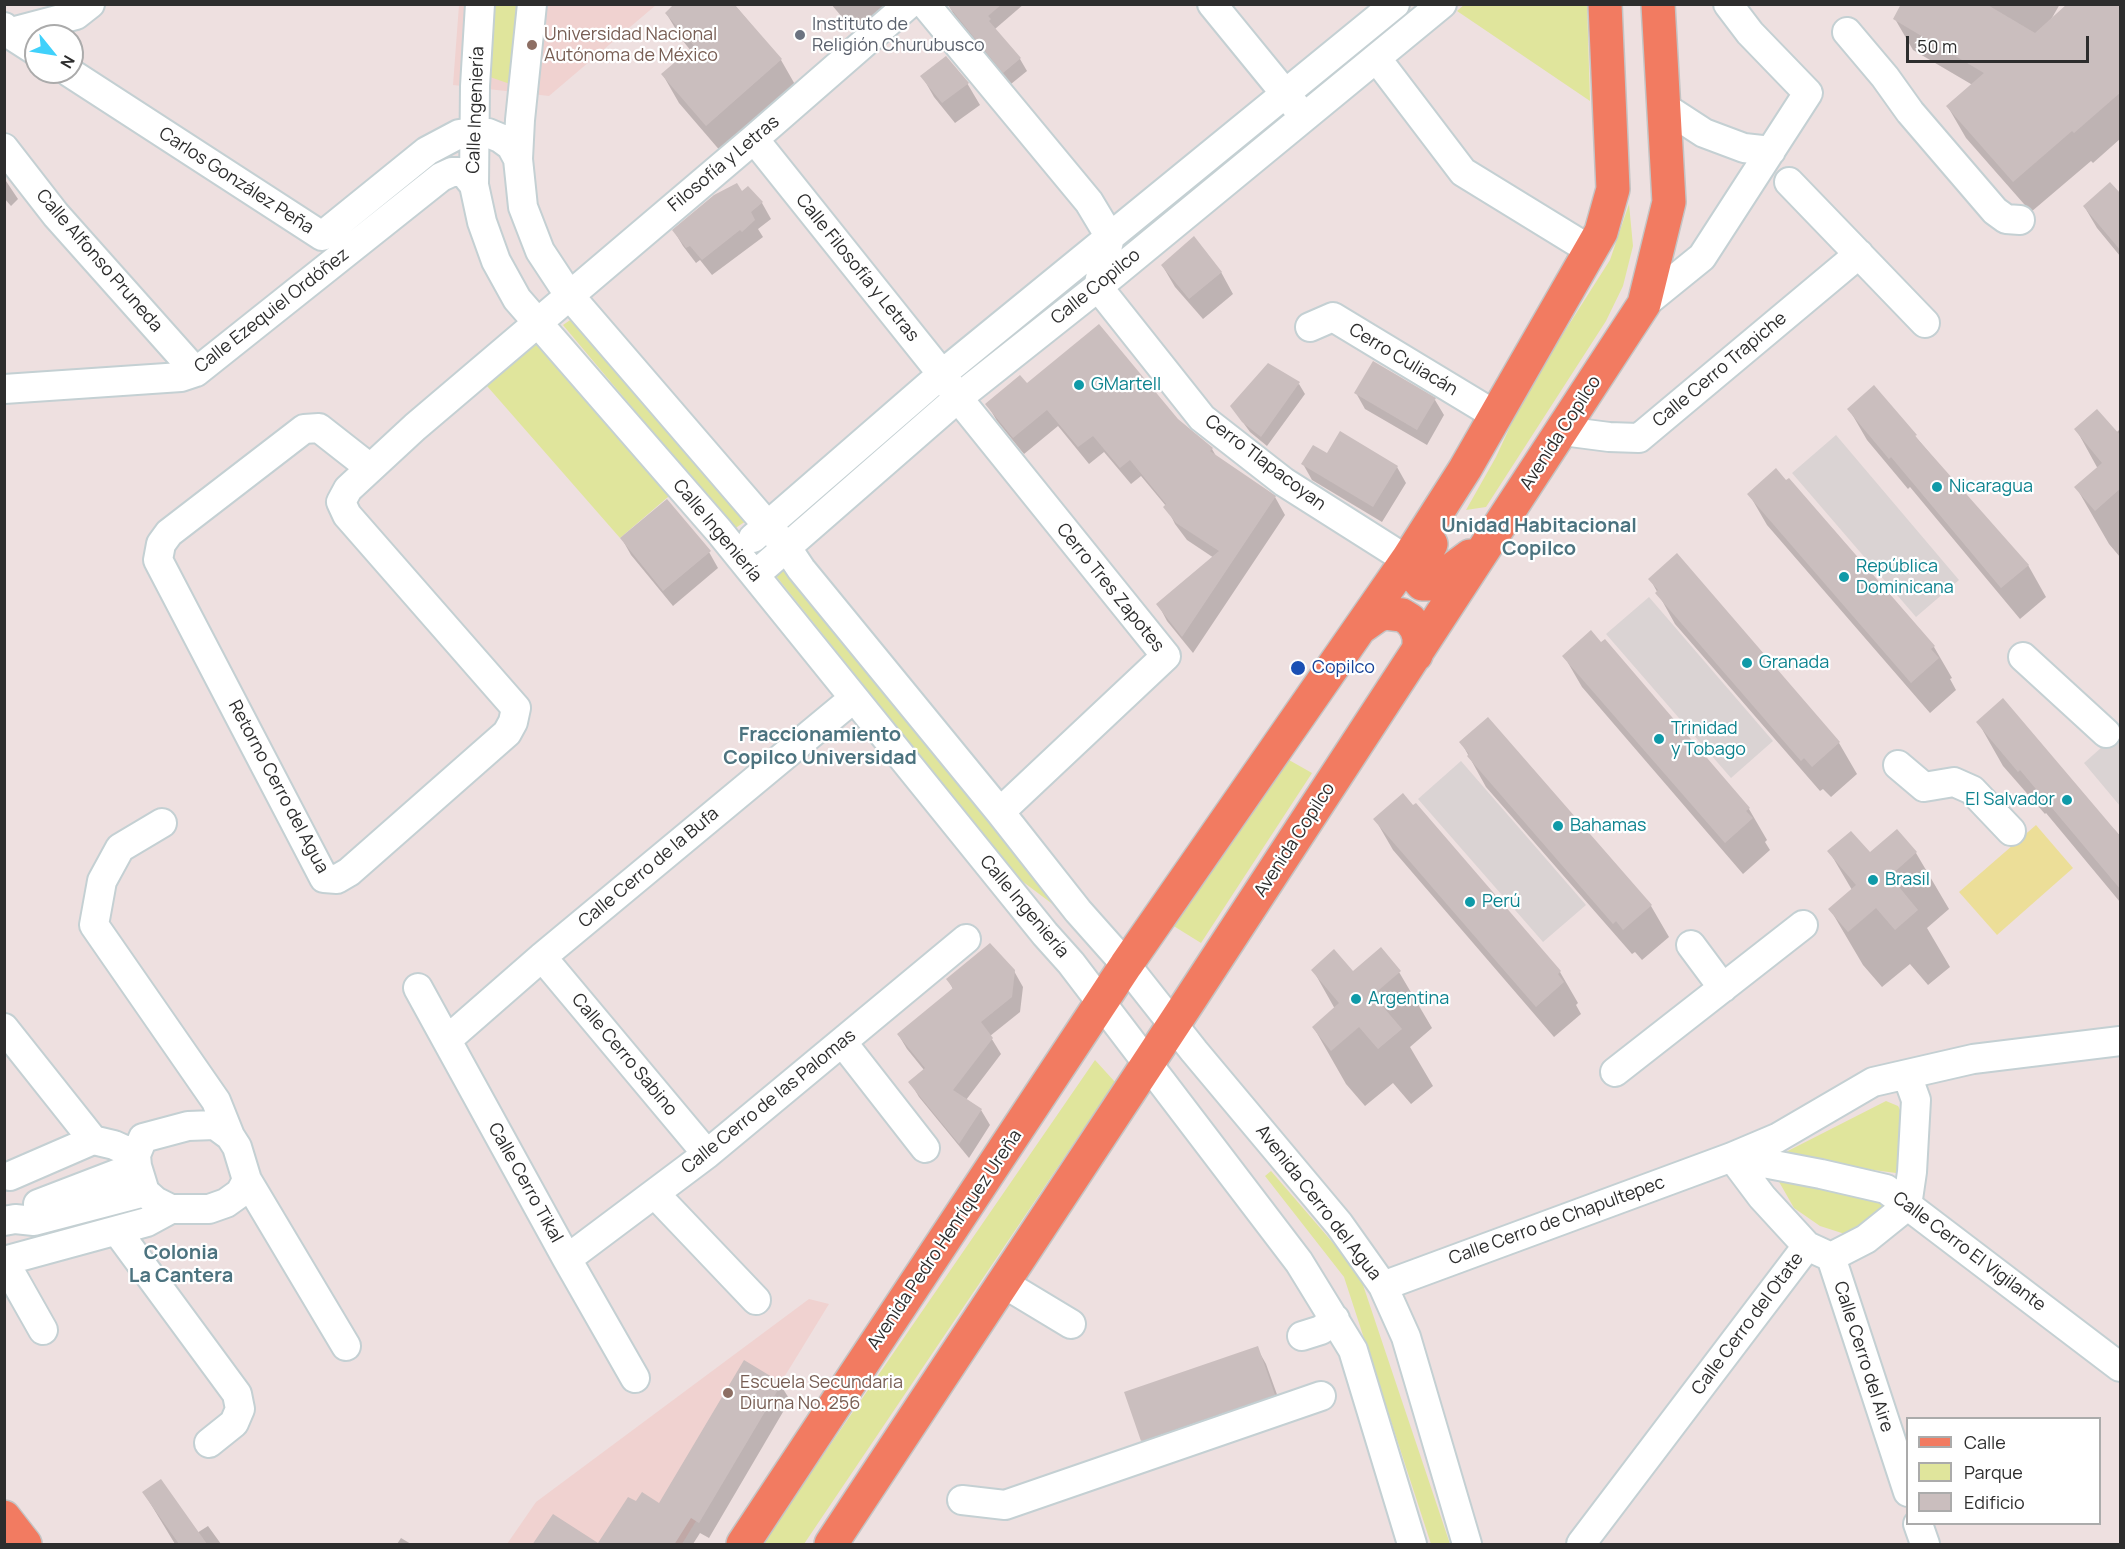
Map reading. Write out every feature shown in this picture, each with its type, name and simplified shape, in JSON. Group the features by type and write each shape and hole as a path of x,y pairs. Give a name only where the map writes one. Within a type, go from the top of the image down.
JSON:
{"main road":[{"path":"1126,965 1407,560 1465,469 1601,232 1614,189 1605,4"},
{"name":"Avenida Copilco","path":"1173,1025 1644,304 1669,202 1658,4"},
{"path":"1465,469 1450,508 1415,570 1415,576 1422,584 1432,584 1484,548"},
{"path":"1360,628 1385,613 1402,615 1416,628 1419,637 1416,655"},
{"name":"Avenida Pedro Henríquez Ureña","path":"743,1545 1126,965"},
{"path":"831,1545 1173,1025"},
{"path":"4,1517 25,1545"}],"street":[{"path":"6,31 76,15 90,4"},
{"name":"Calle Ingeniería","path":"480,4 473,132 474,184 482,222 496,261 518,299 736,552 1102,1004"},
{"path":"532,4 518,159 523,207 540,251 569,295 786,548 1078,911 1126,965"},
{"name":"Filosofía y Letras","path":"538,323 909,4"},
{"path":"925,4 1089,202 1110,237 1098,287"},
{"path":"1212,4 1287,93 1304,117"},
{"name":"Calle Copilco","path":"736,552 942,374 1395,4"},
{"name":"Calle Copilco","path":"755,575 958,398 1098,287 1442,4"},
{"path":"1644,304 1702,257 1808,93 1750,33 1728,4"},
{"path":"6,31 24,43"},
{"path":"1847,32 1885,77 1910,112 1995,211 2006,219 2020,220"},
{"path":"1377,59 1463,172 1590,250"},
{"name":"Carlos González Peña","path":"84,82 322,236 427,151 446,140 473,132"},
{"path":"1664,107 1704,133 1744,148 1771,151"},
{"path":"473,132 500,138 511,146 518,159"},
{"name":"Calle Filosofía y Letras","path":"754,139 942,374 958,398"},
{"name":"Calle Alfonso Pruneda","path":"4,148 56,215 196,372"},
{"name":"Calle Ezequiel Ordóñez","path":"4,389 181,377 196,372 441,177 452,172 459,172 465,174 474,184"},
{"path":"1789,182 1925,323"},
{"name":"Calle Cerro Trapiche","path":"1563,430 1609,437 1639,438 1859,254"},
{"name":"Cerro Tlapacoyan","path":"1098,287 1202,418 1284,482 1407,560"},
{"name":"Cerro Culiacán","path":"1310,327 1333,317 1495,415"},
{"name":"Retorno Cerro del Agua","path":"370,468 319,428 304,429 169,533 161,544 158,560 324,878 337,879 349,872 507,733 513,722 516,708 347,515 341,502 348,489 370,468 538,323"},
{"name":"Cerro Tres Zapotes","path":"958,398 1166,656 1000,812"},
{"path":"2023,657 2106,733"},
{"name":"Calle Cerro de la Bufa","path":"447,1040 542,957 854,698"},
{"path":"1898,765 1924,788 1954,782 1972,790 2011,831"},
{"path":"162,823 120,848 102,881 94,925 216,1101 237,1147 247,1180 346,1346"},
{"path":"1045,934 1066,930 1072,925 1078,911"},
{"path":"1615,1072 1803,925"},
{"name":"Calle Cerro de las Palomas","path":"567,1259 707,1154 966,939"},
{"path":"1691,945 1723,988"},
{"name":"Calle Cerro Sabino","path":"542,957 707,1154"},
{"name":"Avenida Cerro del Agua","path":"1126,965 1173,1025 1339,1224 1383,1286 1406,1337 1467,1545"},
{"name":"Calle Cerro Tikal","path":"418,988 635,1378"},
{"path":"1102,1004 1299,1262 1353,1350 1412,1545"},
{"path":"4,1028 138,1174 208,1209 226,1203 240,1193 247,1180"},
{"name":"Calle Cerro de Chapultepec","path":"1383,1286 1732,1157 1777,1138 1873,1082 1973,1059 2121,1041"},
{"path":"843,1043 925,1148"},
{"path":"1907,1075 1916,1100 1912,1172 1907,1206"},
{"path":"201,1125 216,1101"},
{"path":"117,1231 138,1174 188,1126 215,1125 230,1136"},
{"path":"1732,1157 1762,1197 1819,1251"},
{"name":"Calle Cerro El Vigilante","path":"1732,1157 1886,1189 2121,1367"},
{"path":"10,1176 138,1174"},
{"path":"10,1220 31,1206 138,1174"},
{"path":"655,1194 756,1300"},
{"path":"226,1203 263,1210"},
{"name":"Calle Cerro del Otate","path":"1581,1545 1819,1251 1866,1239 1907,1206"},
{"path":"43,1330 4,1261 117,1231"},
{"path":"117,1231 237,1394 240,1409 234,1423 209,1443"},
{"name":"Calle Cerro del Aire","path":"1819,1251 1906,1487"},
{"path":"1003,1283 1071,1324"},
{"path":"1302,1336 1321,1330 1335,1319"},
{"path":"962,1500 1005,1505 1321,1396"},
{"path":"1918,1525 1925,1545"}],"shaded area":[{"name":"Universidad Nacional Autónoma de México","path":"459,5 656,5 549,96 453,85"},
{"path":"1836,435 1959,580 1916,617 1792,473"},
{"path":"1649,597 1773,741 1731,778 1606,634"},
{"path":"2120,731 2120,806 2084,763"},
{"path":"1461,761 1586,905 1543,942 1418,799"},
{"path":"2036,825 2073,868 1997,935 1959,892"},
{"name":"Escuela Secundaria Diurna No. 256","path":"809,1299 829,1304 682,1544 507,1544 536,1502"}],"green space":[{"path":"1465,4 1587,5 1590,101 1457,11"},
{"path":"493,5 516,5 510,84 490,77"},
{"path":"1629,204 1633,246 1623,286 1606,321 1486,507 1466,510 1496,457 1526,392 1610,260"},
{"path":"576,316 749,519 734,529 563,325"},
{"path":"542,338 675,491 620,538 487,386"},
{"path":"786,565 1063,912 1018,878 776,576"},
{"path":"1289,760 1312,773 1201,943 1172,925"},
{"path":"1095,1060 1115,1082 804,1544 762,1544"},
{"path":"1886,1101 1898,1106 1908,1124 1896,1173 1776,1157"},
{"path":"1271,1171 1359,1273 1450,1544 1431,1544 1344,1277 1265,1176"},
{"path":"1817,1178 1878,1197 1884,1211 1869,1226 1845,1234 1820,1226 1794,1208 1778,1180"}],"building":[{"path":"674,4 734,4 782,59 706,126 661,74 694,46 665,13"},
{"path":"947,4 1002,4 988,16 991,19 989,21 1021,58 1003,73"},
{"path":"1901,4 1986,4 2035,33 2067,4 2121,4 2121,92 2013,182 1946,106 1984,73 1893,19"},
{"path":"946,56 969,83 942,103 920,76"},
{"path":"2110,182 2121,194 2121,251 2083,206"},
{"path":"737,183 742,191 748,186 763,202 751,212 755,220 702,260 690,246 686,248 672,230 714,195"},
{"path":"1194,236 1222,272 1189,299 1161,265"},
{"path":"1099,324 1178,419 1213,448 1210,451 1276,496 1182,637 1156,604 1219,551 1176,523 1163,507 1166,504 1130,460 1120,468 1093,436 1078,447 1047,410 1013,438 985,404 1020,375 1027,383"},
{"path":"1373,361 1436,398 1417,430 1354,393"},
{"path":"1268,363 1300,382 1261,437 1242,422 1230,406"},
{"name":"Nicaragua","path":"1874,385 1917,435 1915,436 2029,565 2001,588 1891,457 1889,459 1847,409"},
{"path":"2097,409 2121,436 2121,488 2095,511 2074,487 2102,463 2074,429"},
{"path":"1340,431 1398,466 1373,507 1301,464 1313,445 1327,453"},
{"name":"República Dominicana","path":"1776,468 1786,480 1789,478 1935,646 1931,649 1939,658 1911,683 1747,494"},
{"path":"667,499 711,551 663,591 620,538"},
{"name":"Granada","path":"1677,553 1840,742 1812,767 1804,758 1801,761 1655,593 1658,590 1648,579"},
{"name":"Trinidad y Tobago","path":"1591,630 1601,642 1605,639 1750,808 1746,811 1753,818 1725,843 1562,656"},
{"name":"El Salvador","path":"2003,698 2121,837 2121,890 2020,770 2018,772 1976,722"},
{"name":"Bahamas","path":"1488,717 1652,905 1623,930 1616,921 1613,924 1467,756 1469,754 1459,742"},
{"name":"Perú","path":"1403,793 1413,805 1416,803 1561,971 1558,974 1564,982 1536,1007 1373,819"},
{"name":"Brasil","path":"1897,829 1917,852 1890,876 1918,910 1895,930 1876,908 1848,932 1828,909 1856,885 1827,851 1851,831 1870,852"},
{"path":"990,943 1015,970 1012,997 981,1022 993,1038 953,1090 982,1109 959,1144 908,1082 925,1068 897,1034 953,988 946,979"},
{"name":"Argentina","path":"1381,947 1401,971 1373,995 1402,1029 1378,1049 1359,1027 1331,1051 1312,1027 1339,1003 1311,970 1334,949 1353,971"},
{"path":"1258,1346 1275,1395 1141,1441 1124,1392"},
{"path":"744,1360 782,1383 699,1523 691,1518 674,1545 532,1545 553,1514 598,1543 628,1497 636,1501 642,1492 659,1503"},
{"path":"161,1479 207,1544 179,1544 142,1492"}],"place":[{"name":"Instituto de Religión Churubusco","path":"800,35"},
{"name":"Universidad Nacional Autónoma de México","path":"532,45"},
{"name":"GMartell","path":"1079,385"},
{"name":"Nicaragua","path":"1937,487"},
{"name":"República Dominicana","path":"1844,577"},
{"name":"Granada","path":"1747,663"},
{"name":"Copilco","path":"1298,668"},
{"name":"Trinidad y Tobago","path":"1659,739"},
{"name":"El Salvador","path":"2067,800"},
{"name":"Bahamas","path":"1558,826"},
{"name":"Brasil","path":"1873,880"},
{"name":"Perú","path":"1470,902"},
{"name":"Argentina","path":"1356,999"},
{"name":"Escuela Secundaria Diurna No. 256","path":"728,1393"}],"district":[{"name":"Unidad Habitacional Copilco","path":"1539,538"},
{"name":"Fraccionamiento Copilco Universidad","path":"820,746"},
{"name":"Colonia La Cantera","path":"181,1264"}]}
